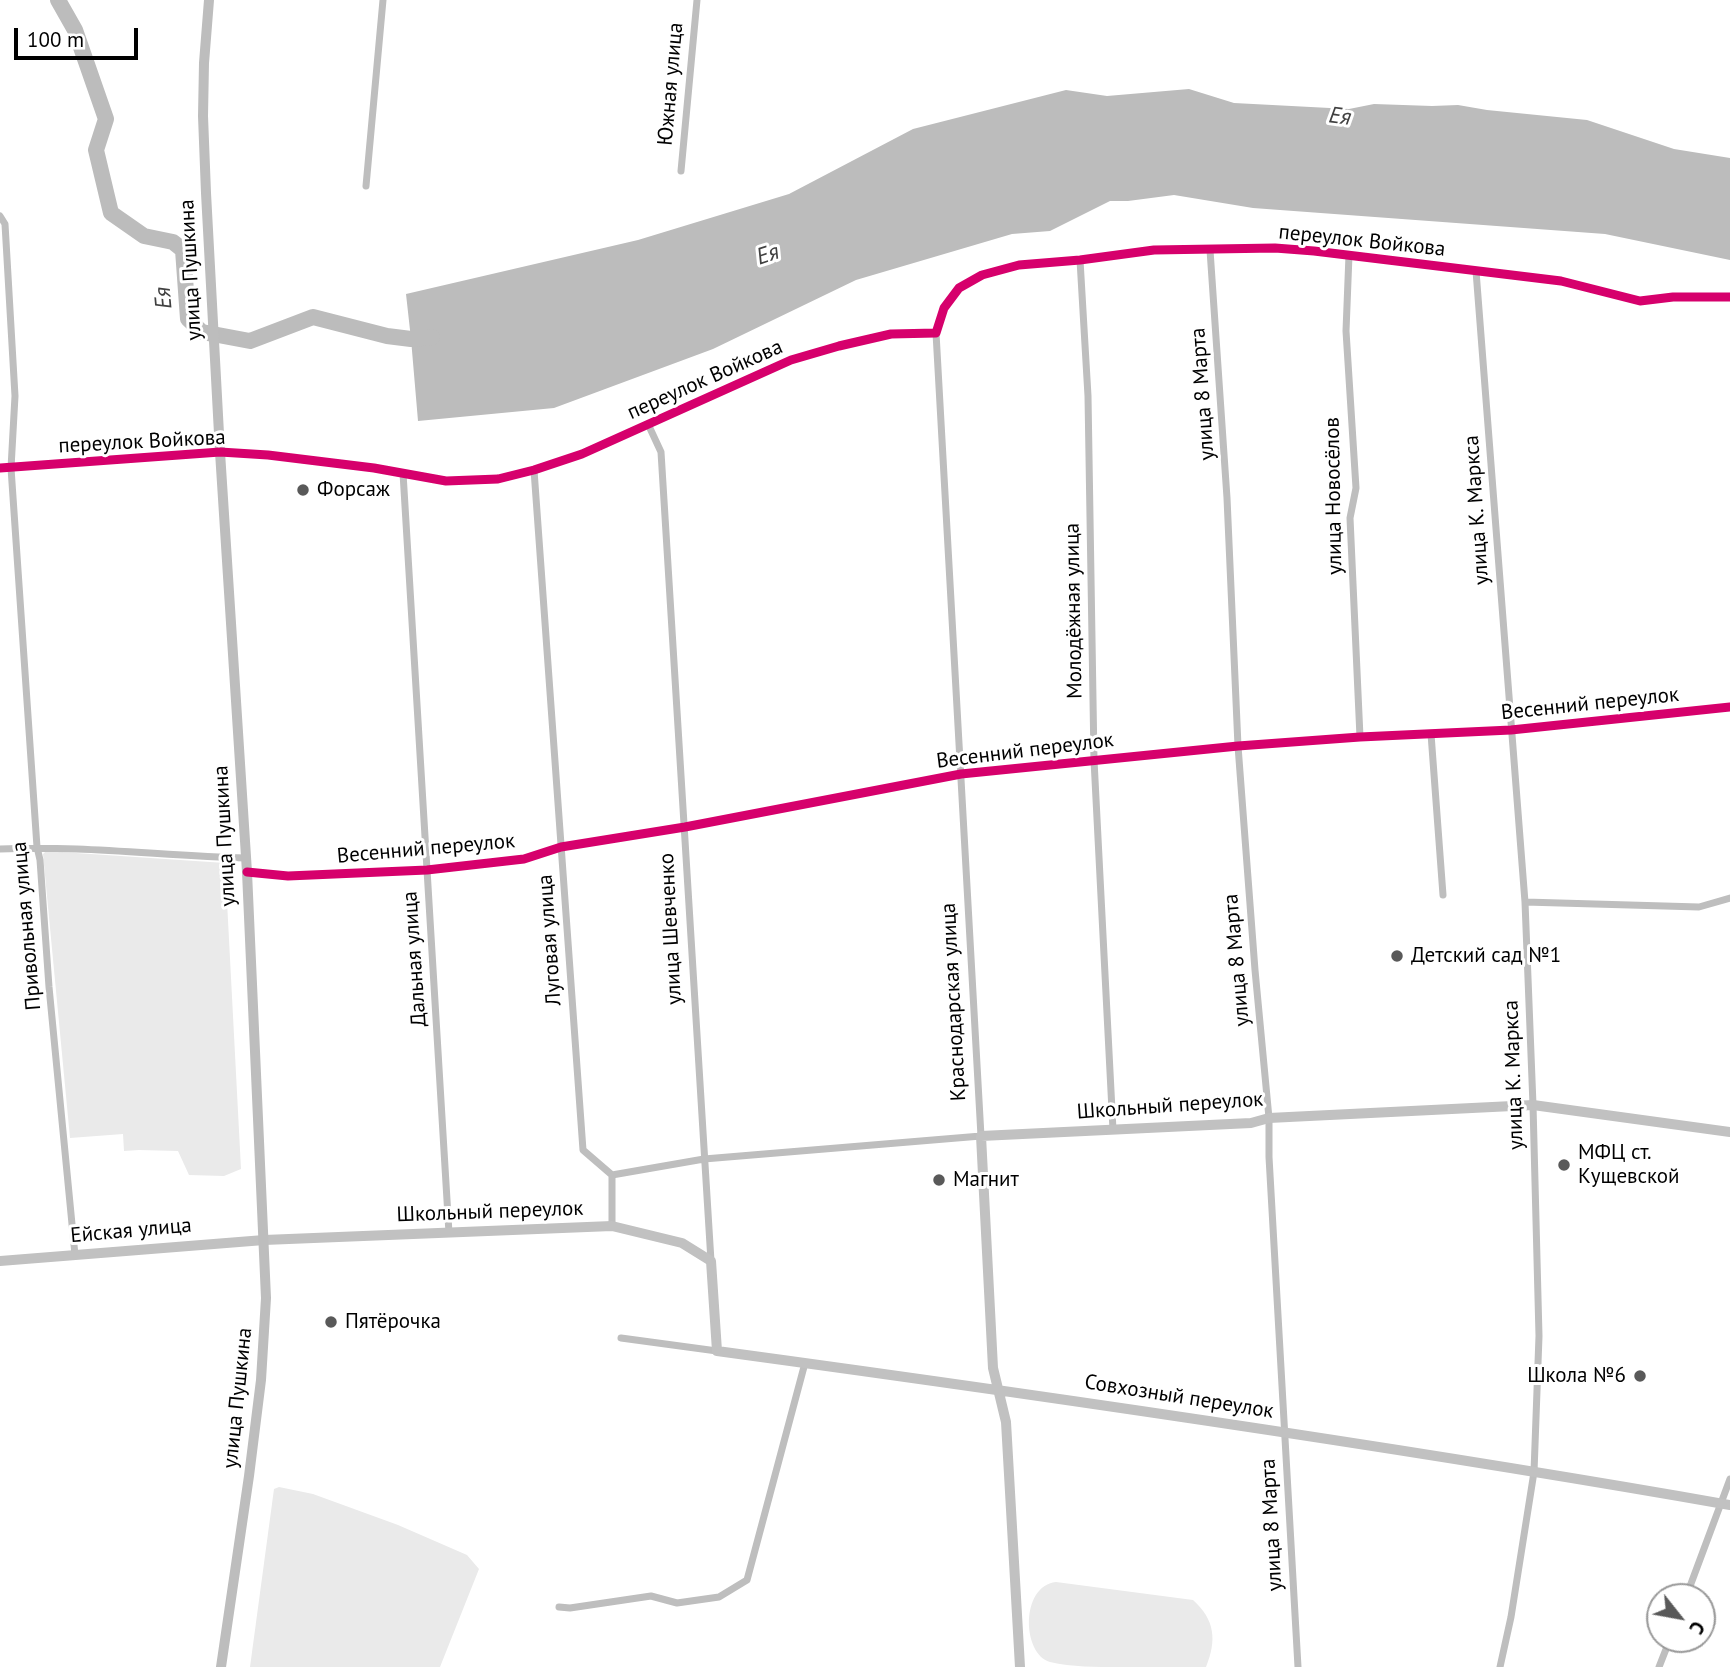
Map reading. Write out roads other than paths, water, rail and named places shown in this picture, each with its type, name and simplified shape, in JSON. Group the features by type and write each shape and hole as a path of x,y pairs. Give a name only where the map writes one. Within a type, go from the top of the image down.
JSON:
{"main road":[{"name":"улица Пушкина","path":"209,0 204,63 204,116 220,452 247,872 266,1298 261,1380 221,1667"}],"street":[{"path":"366,186 383,0"},
{"name":"Южная улица","path":"681,171 697,0"},
{"name":"Привольная улица","path":"0,216 5,223 15,396 11,468 37,847 75,1255"},
{"name":"переулок Войкова","path":"0,468 220,452 268,455 446,481 498,479 582,454 791,360 891,334 936,333 944,308 959,288 982,275 1019,265 1154,250 1275,248 1561,281 1640,300 1730,297"},
{"name":"улица 8 Марта","path":"1210,250 1227,498 1238,746 1269,1118 1298,1667"},
{"name":"улица Новосёлов","path":"1349,255 1346,331 1356,488 1350,518 1360,737"},
{"name":"Молодёжная улица","path":"1080,260 1088,396 1094,760 1113,1130"},
{"name":"улица К. Маркса","path":"1476,271 1525,902 1539,1336 1534,1472 1511,1617 1500,1667"},
{"name":"Краснодарская улица","path":"936,333 992,1368 1006,1422 1020,1667"},
{"name":"улица Шевченко","path":"648,424 661,452 717,1351"},
{"name":"Луговая улица","path":"534,470 583,1150 612,1175"},
{"name":"Дальная улица","path":"403,473 449,1233"},
{"name":"Весенний переулок","path":"247,872 288,876 427,870 524,859 561,848 961,774 1238,746 1511,730 1730,707"},
{"path":"1431,734 1443,895"},
{"path":"0,849 37,847 246,858"},
{"path":"1525,902 1699,907 1730,898"},
{"name":"Школьный переулок","path":"612,1175 704,1159 981,1136 1251,1124 1269,1118 1533,1105 1730,1132"},
{"path":"612,1175 612,1226"},
{"name":"Школьный переулок","path":"264,1240 612,1226 682,1243 711,1261"},
{"name":"Ейская улица","path":"0,1261 264,1240"},
{"name":"Совхозный переулок","path":"621,1338 999,1389 1725,1504"},
{"path":"559,1607 570,1608 651,1596 677,1604 719,1597 747,1580 805,1363"},
{"path":"1692,1583 1725,1504 1729,1483"}],"water":[{"path":"1189,89 1234,103 1349,109 1374,104 1458,105 1587,120 1674,149 1730,158 1730,260 1605,234 1253,208 1174,195 1110,201 1050,231 1012,234 856,280 713,349 554,408 418,421 406,294 638,240 789,194 913,129 1066,90 1107,96"}],"waterway":[{"name":"Ея","path":"58,0 75,30 106,119 96,150 111,213 144,236 173,242 183,250 188,319 202,332 250,341 313,317 387,336 411,339 432,337"}],"place":[{"name":"Форсаж","path":"303,490"},
{"name":"Детский сад №1","path":"1397,956"},
{"name":"МФЦ ст. Кущевской","path":"1564,1165"},
{"name":"Магнит","path":"939,1180"},
{"name":"Пятёрочка","path":"331,1322"},
{"name":"Школа №6","path":"1640,1376"}]}
